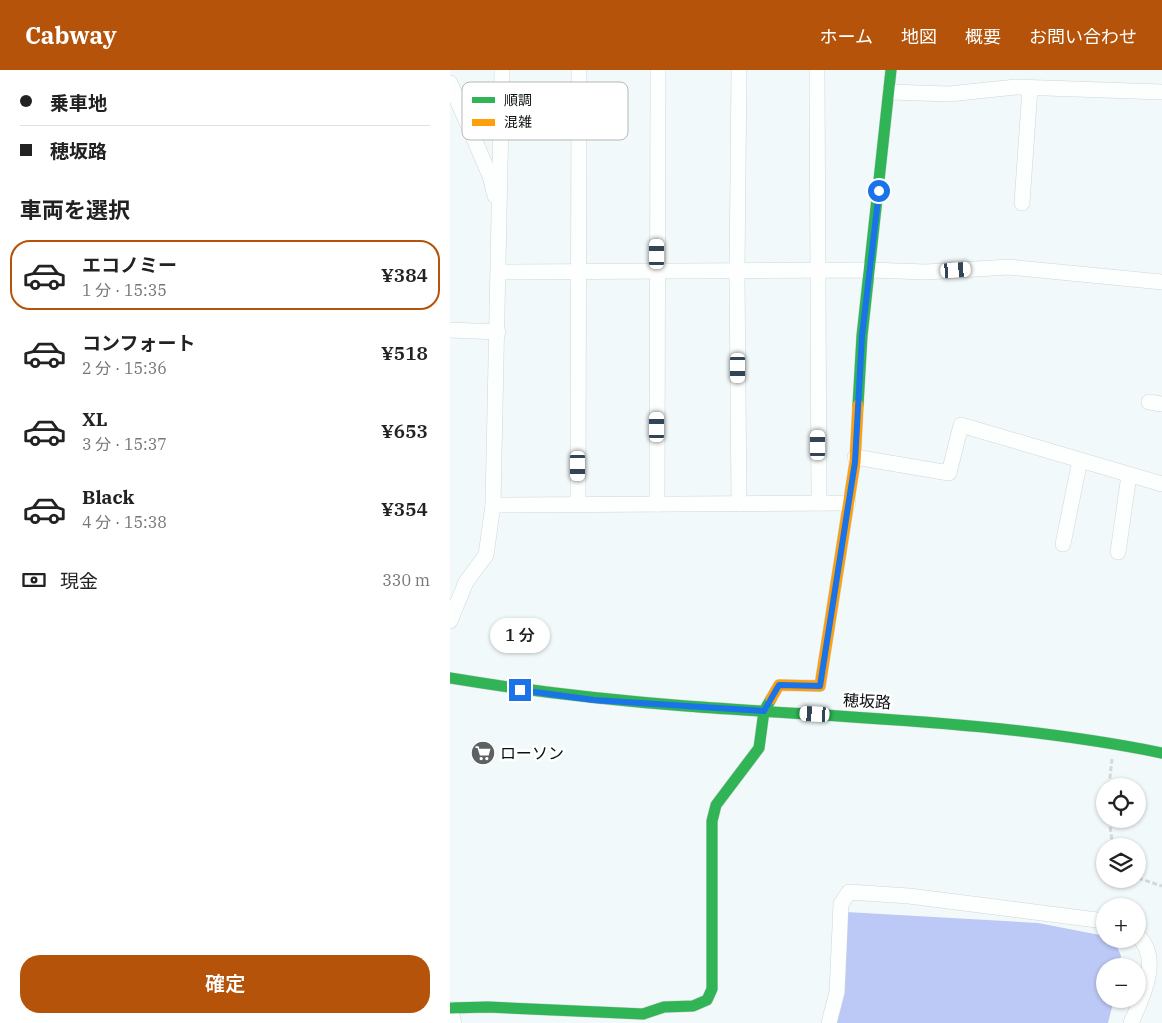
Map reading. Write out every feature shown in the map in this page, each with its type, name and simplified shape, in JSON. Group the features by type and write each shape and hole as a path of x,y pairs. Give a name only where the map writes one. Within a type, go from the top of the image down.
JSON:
{"street":[{"path":"657,504 658,70"},
{"path":"739,70 737,272 739,504"},
{"path":"817,70 819,503"},
{"path":"454,1023 450,1009 488,1007 637,1018 664,1006 693,1006 707,1000 712,989 712,821 716,805 759,748 764,711 779,685 820,686 855,457 862,336 890,92 890,70"},
{"path":"450,83 462,111"},
{"path":"890,92 949,94 1030,88 1162,92"},
{"path":"1022,203 1030,88"},
{"path":"475,140 490,176 501,219"},
{"path":"450,621 466,582 486,556 493,505 500,272 502,140"},
{"path":"578,504 579,140"},
{"path":"500,272 870,270 926,272 1009,267 1162,282"},
{"path":"450,330 498,332"},
{"path":"855,457 949,473 961,425 1162,484"},
{"path":"1063,544 1080,460"},
{"path":"1118,552 1129,475"},
{"path":"493,505 848,503"},
{"name":"穂坂路","path":"450,678 594,700 975,724 1052,732 1114,742 1162,753"},
{"path":"829,1023 837,992 842,904 849,892 909,896 1096,920"},
{"path":"1131,1023 1146,989 1148,952 1146,948"}],"path":[{"path":"1111,778 1114,742"},
{"path":"1146,881 1162,886"}],"water":[{"path":"846,912 1038,923 1096,934 1096,948 1118,948 1121,956 1121,958 1096,958 1096,1008 1112,1008 1108,1023 828,1023"}],"traffic: fast":[{"path":"858,405 862,336 891,70"},
{"path":"450,678 538,691 627,701 985,727 1103,742 1162,753"},
{"path":"450,1008 488,1007 643,1014 664,1007 693,1006 707,1000 712,989 712,821 716,805 759,748 764,711 771,699"}],"traffic: slow":[{"path":"771,699 779,685 820,686 855,462 858,405"}],"place":[{"name":"ローソン","path":"483,753"}],"route":[{"path":"520,690 594,700 764,711 779,685 820,686 855,462 862,336 879,191"}]}
